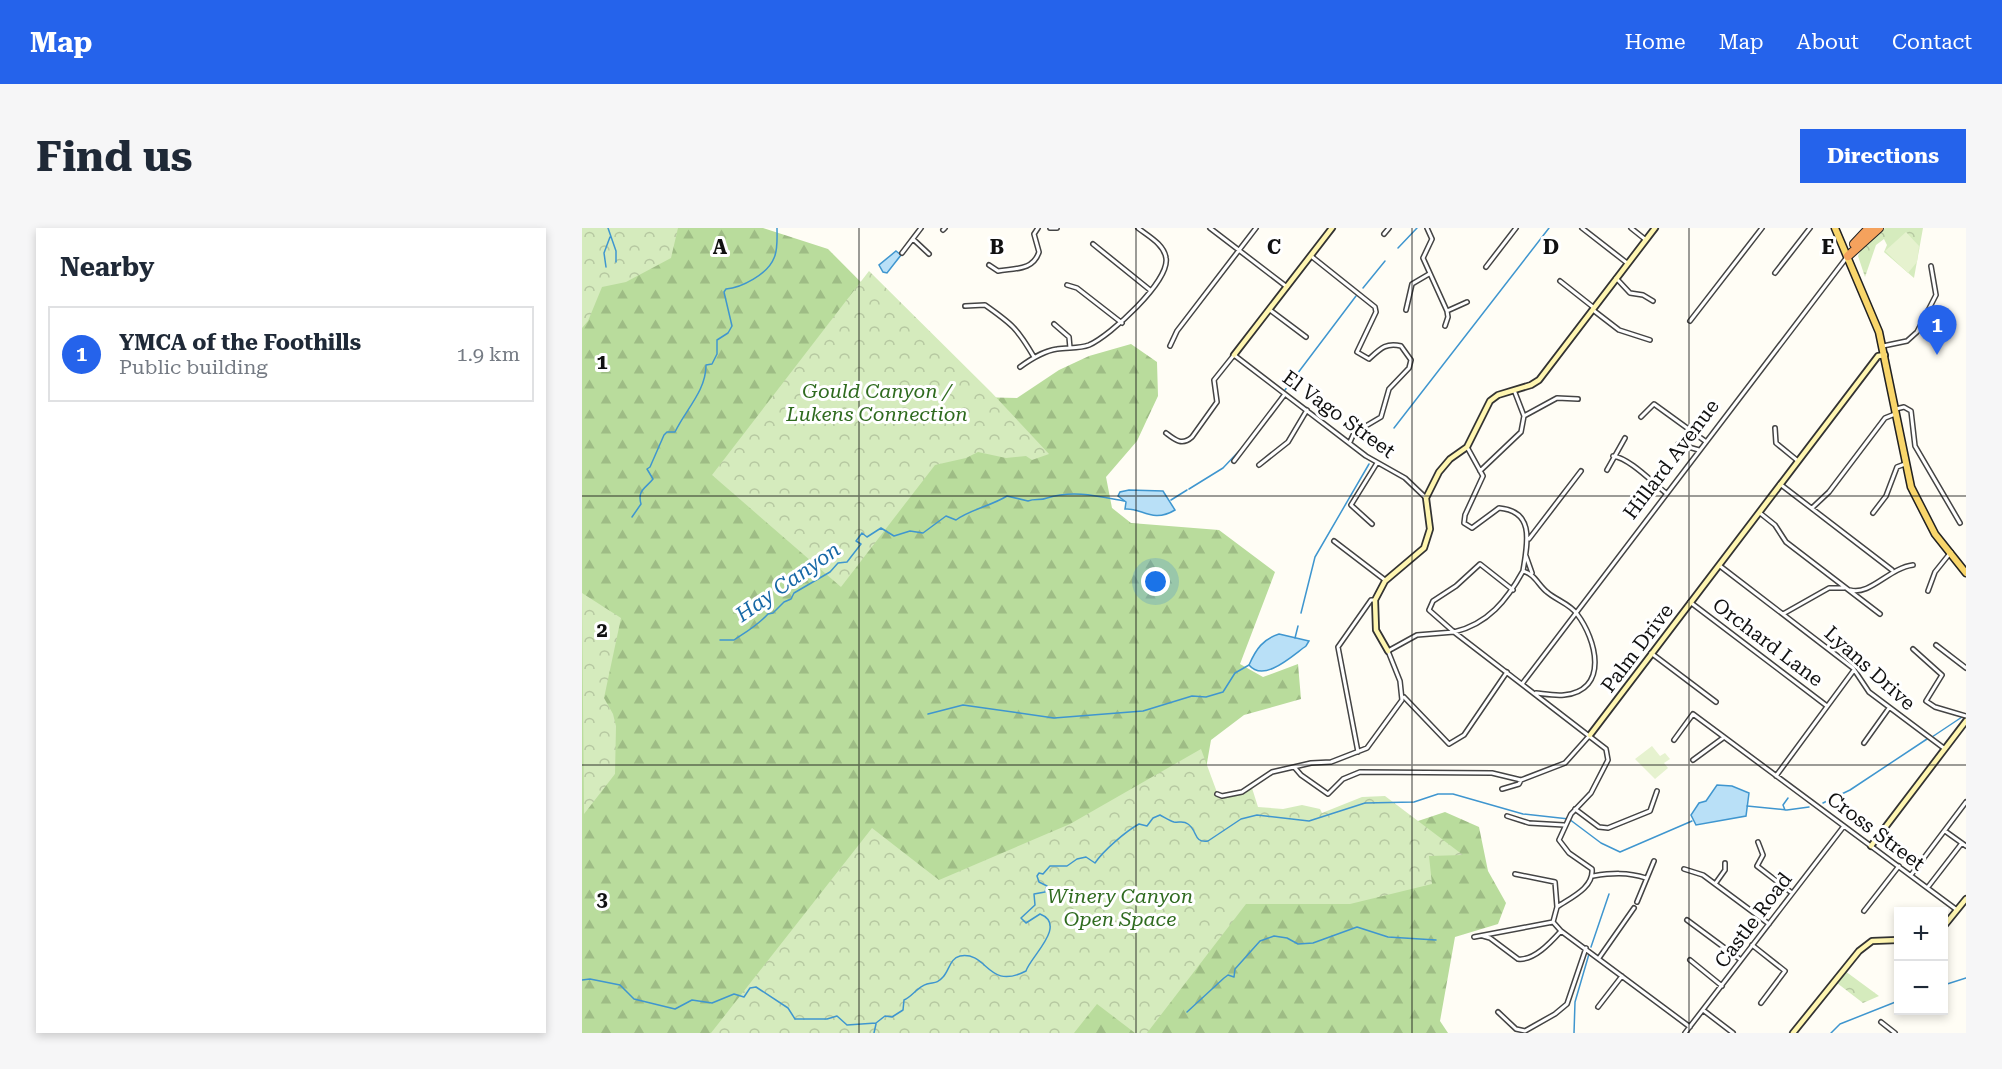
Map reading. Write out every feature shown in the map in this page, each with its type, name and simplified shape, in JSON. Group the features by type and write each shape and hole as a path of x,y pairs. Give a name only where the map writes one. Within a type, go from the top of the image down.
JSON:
{"highway":[{"name":"Hillard Avenue","path":"1848,256 1851,248 1869,228"},
{"name":"Hillard Avenue","path":"1848,256 1880,228"}],"main road":[{"path":"1835,228 1883,346 1911,487 1924,516 1966,573"},
{"path":"1951,552 1966,567"}],"street":[{"path":"902,253 921,228"},
{"path":"989,264 998,271 1024,268 1032,264 1039,252 1034,234 1038,228"},
{"path":"1050,228 1057,228"},
{"path":"1020,368 1034,357 1054,349 1089,345 1122,324 1162,273 1167,259 1160,245 1138,228"},
{"path":"1210,228 1287,287"},
{"path":"1170,346 1177,331 1256,228"},
{"path":"1166,433 1184,442 1192,437 1213,409 1217,399 1214,380 1332,228"},
{"path":"1384,234 1389,228"},
{"path":"1427,228 1432,239 1423,258 1449,317 1445,326"},
{"path":"1486,267 1516,228"},
{"path":"1582,228 1627,263"},
{"path":"1631,228 1646,240"},
{"path":"1690,321 1762,228"},
{"path":"1775,273 1810,228"},
{"path":"1507,672 1464,735 1449,744 1402,695 1396,668 1376,630 1375,600 1385,580 1424,548 1430,529 1426,498 1438,472 1450,459 1467,447 1490,401 1514,389 1532,385 1539,380 1653,229"},
{"path":"913,239 928,254"},
{"path":"1093,244 1150,290"},
{"path":"1311,256 1375,307 1376,312 1357,352 1369,359 1384,345 1392,344 1401,346 1411,360 1409,368 1389,389 1381,417 1354,432 1350,443"},
{"name":"Hillard Avenue","path":"1522,684 1848,256"},
{"path":"1883,346 1907,341 1917,332 1936,295 1931,266"},
{"path":"1406,310 1412,284 1430,274"},
{"path":"1616,279 1630,293 1643,295 1653,302"},
{"path":"1560,281 1619,330 1650,340"},
{"path":"1067,285 1077,288 1122,324"},
{"path":"1447,311 1467,302"},
{"path":"965,306 985,304 1008,320 1016,328 1034,357"},
{"path":"1270,310 1306,337"},
{"path":"1054,324 1069,337 1070,348"},
{"name":"El Vago Street","path":"1234,355 1377,463 1405,478 1426,498"},
{"name":"Palm Drive","path":"1502,789 1565,763 1590,735 1878,356 1885,355"},
{"path":"1480,471 1521,432 1524,416 1514,389"},
{"path":"1234,461 1285,394"},
{"path":"1524,416 1557,398 1578,399"},
{"path":"1641,417 1654,404 1705,442"},
{"path":"1812,508 1829,492 1885,418 1904,407 1911,411 1915,446 1960,523"},
{"path":"1259,465 1288,442 1307,410"},
{"path":"1775,428 1776,443 1798,461"},
{"path":"1607,470 1625,438"},
{"path":"1678,444 1699,450"},
{"path":"1467,447 1482,479 1465,515 1464,523 1474,527 1492,511 1510,509 1522,521 1529,540"},
{"path":"1613,456 1628,461 1639,473 1666,493"},
{"path":"1372,524 1352,505 1377,463"},
{"path":"1874,513 1886,496 1897,468 1906,464"},
{"path":"1388,651 1417,635 1454,632 1480,622 1491,614 1513,590 1523,571 1529,540 1581,471"},
{"path":"1780,484 1892,570"},
{"path":"1759,512 1775,525 1786,542 1880,614"},
{"path":"1334,541 1385,580"},
{"path":"1928,591 1935,572 1951,552"},
{"path":"1525,555 1532,574 1547,593 1576,612 1592,636 1595,674 1585,687 1565,695 1534,693"},
{"path":"1513,590 1480,564 1431,605 1429,610 1432,615 1606,749 1608,760 1590,795 1571,814 1559,840 1563,847 1592,869 1593,876 1590,884 1557,907"},
{"name":"Lyans Drive","path":"1718,565 1854,670 1869,692 1945,749"},
{"path":"1782,614 1829,588 1846,588 1856,591 1868,588 1892,570 1913,565"},
{"path":"1523,571 1532,574"},
{"path":"1358,752 1338,647 1364,607 1371,600 1375,600"},
{"name":"Orchard Lane","path":"1690,602 1827,706"},
{"path":"1936,645 1966,668"},
{"path":"1913,649 1942,675 1926,700 1935,707 1966,716"},
{"path":"1651,653 1716,702"},
{"path":"1776,776 1854,670"},
{"path":"1217,794 1222,796 1242,792 1272,772 1311,763 1331,762 1358,752 1370,745 1374,735 1392,717 1402,695"},
{"path":"1864,743 1889,708"},
{"name":"Cross Street","path":"1674,740 1693,714 1722,738 1957,910"},
{"path":"1871,846 1966,721"},
{"path":"1693,760 1722,738"},
{"path":"1295,768 1328,794 1343,779 1360,772 1492,772 1521,780"},
{"path":"1575,809 1599,827 1608,828 1650,811 1656,791"},
{"path":"1911,875 1966,802"},
{"path":"1507,816 1532,823 1565,824"},
{"name":"Castle Road","path":"1685,1033 1844,826"},
{"path":"1945,831 1966,846"},
{"path":"1758,842 1763,855 1757,866 1792,893"},
{"path":"1928,888 1962,843"},
{"path":"1636,902 1654,861"},
{"path":"1715,884 1725,870 1725,863"},
{"path":"1864,910 1899,866"},
{"path":"1684,868 1702,875 1769,924"},
{"path":"1593,876 1613,873 1633,874 1646,878"},
{"path":"1515,874 1556,882 1557,907 1553,922"},
{"path":"1948,921 1966,899"},
{"path":"1599,958 1634,908"},
{"path":"1687,920 1741,960"},
{"path":"1553,922 1561,931 1690,1027"},
{"path":"1474,937 1553,922"},
{"path":"1483,936 1490,938 1497,946 1518,959 1524,960 1550,944 1561,931"},
{"path":"1794,1033 1859,951 1872,941 1894,940"},
{"path":"1752,945 1785,970 1761,1003"},
{"path":"1498,1012 1520,1032 1530,1030 1567,1004 1586,948"},
{"path":"1690,960 1722,986"},
{"path":"1598,1007 1622,976"},
{"path":"1703,1010 1733,1033"},
{"path":"1881,1022 1895,1033"}],"green space":[{"path":"582,228 763,228 828,249 975,397 1017,398 1059,370 1089,356 1131,344 1157,362 1158,396 1137,441 1106,477 1112,508 1131,523 1219,530 1275,572 1240,664 1263,677 1298,664 1301,699 1244,715 1211,740 1200,803 1319,854 1445,812 1479,827 1488,871 1506,903 1498,924 1455,937 1440,1021 1448,1033 582,1033"},
{"path":"582,228 678,228 671,258 626,282 602,287 588,321 582,328"},
{"path":"1885,228 1923,228 1914,278 1884,252 1887,245 1884,239 1876,245 1865,277 1858,256 1861,249"},
{"path":"1906,232 1919,246 1917,262 1908,273 1885,251"},
{"name":"Gould Canyon / Lukens Connection","path":"869,271 991,392 1049,454 1032,460 1026,456 1006,458 978,452 966,458 935,465 841,587 712,475"},
{"path":"582,593 621,618 604,698 613,714 616,726 615,774 584,814"},
{"path":"1652,746 1660,756 1665,753 1670,759 1664,763 1668,768 1655,779 1635,759"},
{"name":"Winery Canyon Open Space","path":"1201,749 1218,795 1240,793 1252,788 1258,807 1283,809 1302,805 1320,809 1322,813 1362,797 1385,796 1463,855 1429,856 1432,884 1350,904 1246,904 1147,1033 1135,1033 1097,1004 1074,1033 711,1033 872,828 939,880 1070,824"},
{"path":"1845,971 1879,996 1863,1003 1837,983"}],"water":[{"path":"896,251 901,255 887,273 883,272 879,265"},
{"path":"1163,491 1175,510 1167,514 1153,515 1125,509 1126,502 1118,496 1120,492"},
{"path":"1279,634 1309,641 1306,646 1278,666 1270,670 1255,670 1249,665 1254,654 1261,645"},
{"path":"1717,785 1732,786 1749,793 1746,816 1696,825 1691,815 1699,803 1706,801"}],"waterway":[{"path":"608,228 616,251 616,262"},
{"path":"632,517 641,504 641,492 653,479 647,469 664,435 667,432 675,432 699,392 706,365 712,364 717,354 717,340 728,333 732,326 724,292 726,289 739,286 760,275 771,264 776,251 777,228"},
{"path":"1398,248 1417,228"},
{"path":"1394,428 1549,228"},
{"path":"606,267 604,253 610,237"},
{"path":"1363,288 1385,261"},
{"path":"1285,390 1356,296"},
{"path":"1278,401 1282,394"},
{"path":"1189,489 1223,468 1240,450"},
{"path":"1301,613 1315,557 1369,464"},
{"path":"1171,500 1187,490"},
{"name":"Hay Canyon","path":"720,640 734,640 791,599 794,593 830,572 838,563 847,562 861,544 856,541 862,533 867,537 881,528 894,536 910,531 923,533 946,516 956,520 1007,496 1028,501 1076,494 1124,501"},
{"path":"1295,638 1298,626"},
{"path":"928,714 963,705 1054,718 1143,711 1192,696 1206,697 1223,692 1235,673 1249,665"},
{"path":"1932,737 1962,717"},
{"path":"1823,803 1850,790 1927,739"},
{"path":"876,1023 885,1016 892,1017 903,1010 904,1000 918,989 939,981 957,957 969,956 977,959 995,974 1003,976 1013,976 1026,971 1045,941 1050,926 1048,919 1040,914 1026,923 1021,918 1035,905 1034,894 1045,892 1047,886 1039,882 1037,876 1039,873 1043,874 1050,866 1067,866 1077,859 1086,857 1095,863 1128,831 1139,824 1147,826 1153,818 1160,815 1174,822 1186,823 1200,840 1208,841 1241,819 1257,815 1309,821 1365,803 1414,802 1438,794 1453,794 1523,814 1569,819 1601,843 1620,852 1692,821"},
{"path":"1785,810 1783,805 1788,798"},
{"path":"1747,806 1787,810 1809,807"},
{"path":"1591,947 1609,894"},
{"path":"1187,1012 1228,975 1234,977 1235,969 1260,941 1274,936 1287,938 1298,944 1313,943 1357,927 1388,937 1436,940"},
{"path":"1574,1033 1575,1002 1589,954"},
{"path":"1948,984 1966,978"},
{"path":"582,980 590,979 620,985 634,999 675,1009 692,1000 712,1003 734,994 744,997 750,988 756,987 788,1008 795,1019 827,1019 837,1016 847,1025 876,1023"},
{"path":"1831,1033 1840,1024 1894,1003"},
{"path":"874,1033 876,1024"}],"place":[{"name":"YMCA of the Foothills","path":"1937,355"}]}
